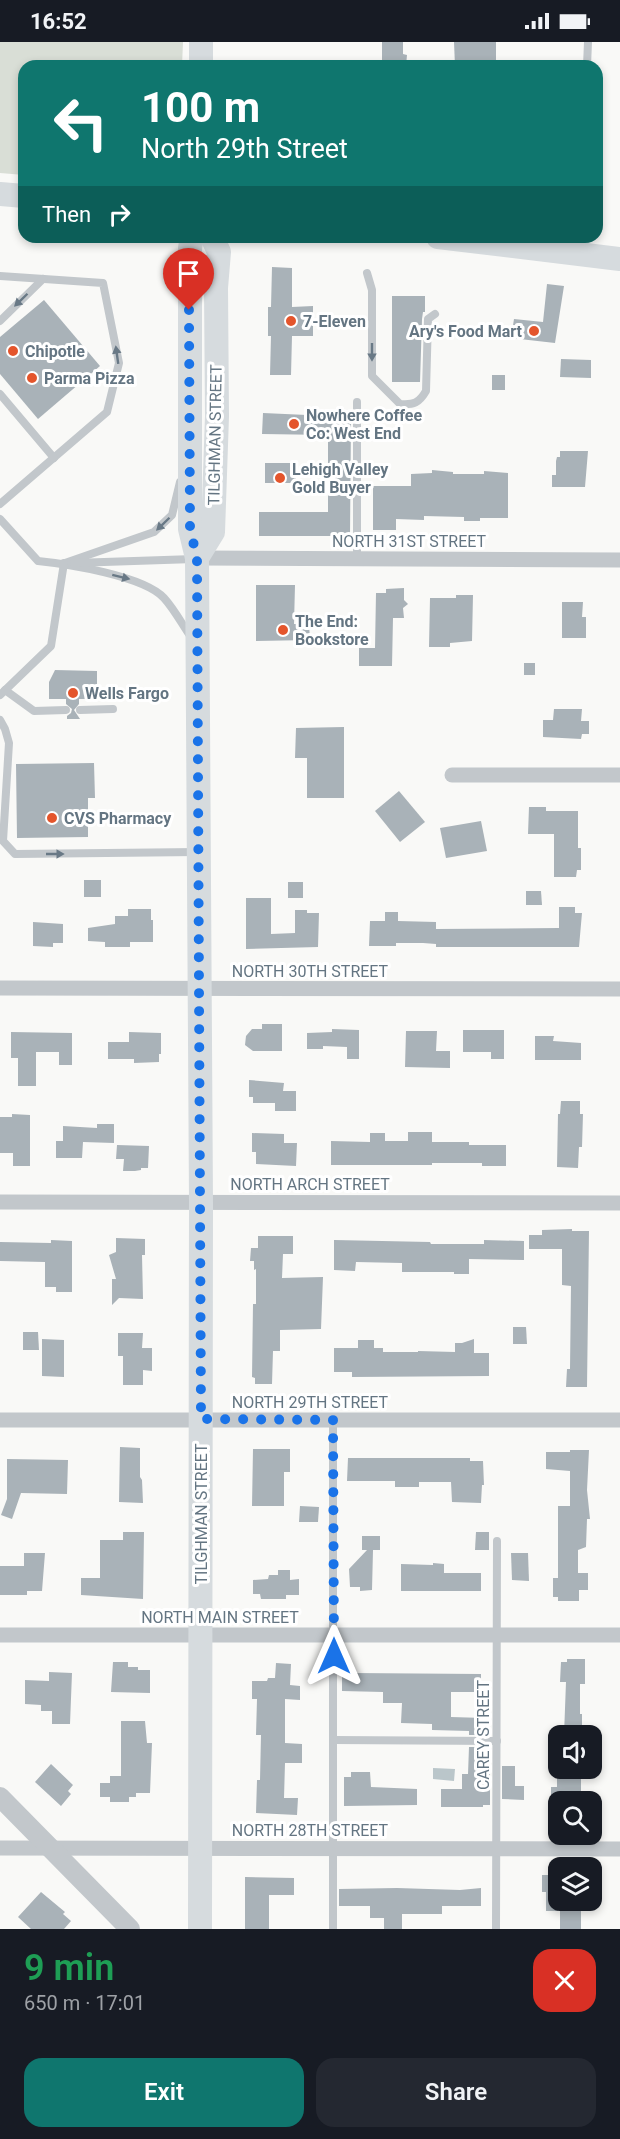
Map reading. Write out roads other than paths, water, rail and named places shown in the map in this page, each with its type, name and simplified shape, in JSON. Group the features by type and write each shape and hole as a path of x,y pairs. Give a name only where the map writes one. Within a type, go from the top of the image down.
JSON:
{"main road":[{"path":"201,42 201,60"},
{"path":"0,194 18,196"},
{"name":"TILGHMAN STREET","path":"190,243 190,529 197,558 201,987 200,1929"},
{"name":"TILGHMAN STREET","path":"197,558 213,532 217,416 216,288 219,250 215,243"},
{"path":"504,243 582,250 620,259"}],"street":[{"name":"NORTH 31ST STREET","path":"197,558 620,560"},
{"path":"452,775 620,775"},
{"name":"NORTH 30TH STREET","path":"0,988 620,989"},
{"name":"NORTH ARCH STREET","path":"0,1202 620,1203"},
{"name":"NORTH 29TH STREET","path":"0,1420 620,1420"},
{"name":"NORTH MAIN STREET","path":"0,1635 620,1635"},
{"path":"0,1797 130,1929"},
{"name":"NORTH 28TH STREET","path":"0,1848 620,1849"}],"lane":[{"path":"587,60 588,42"},
{"path":"367,273 372,290 372,375 400,404 414,405 421,400 426,391 428,319 435,314"},
{"path":"0,276 103,283 119,363 107,412 0,504"},
{"path":"0,321 43,279"},
{"path":"0,394 54,458"},
{"path":"357,402 357,559"},
{"path":"64,563 154,532 172,515 180,486 189,408"},
{"path":"0,519 38,561 64,563 197,558"},
{"path":"64,563 136,581 163,596 197,645"},
{"path":"64,563 51,646 2,692 34,711 66,711"},
{"path":"80,710 113,709"},
{"path":"0,720 9,743 2,841 15,854 199,852"},
{"path":"0,739 9,743"},
{"path":"333,1420 333,1929"},
{"name":"CAREY STREET","path":"496,1929 497,1541"},
{"path":"334,1740 497,1741"}],"place":[{"name":"7-Eleven","path":"291,321"},
{"name":"Ary's Food Mart","path":"534,331"},
{"name":"Chipotle","path":"13,351"},
{"name":"Parma Pizza","path":"32,378"},
{"name":"Nowhere Coffee Co: West End","path":"294,424"},
{"name":"Lehigh Valley Gold Buyer","path":"280,478"},
{"name":"The End: Bookstore","path":"283,630"},
{"name":"Wells Fargo","path":"73,693"},
{"name":"CVS Pharmacy","path":"52,818"}]}
